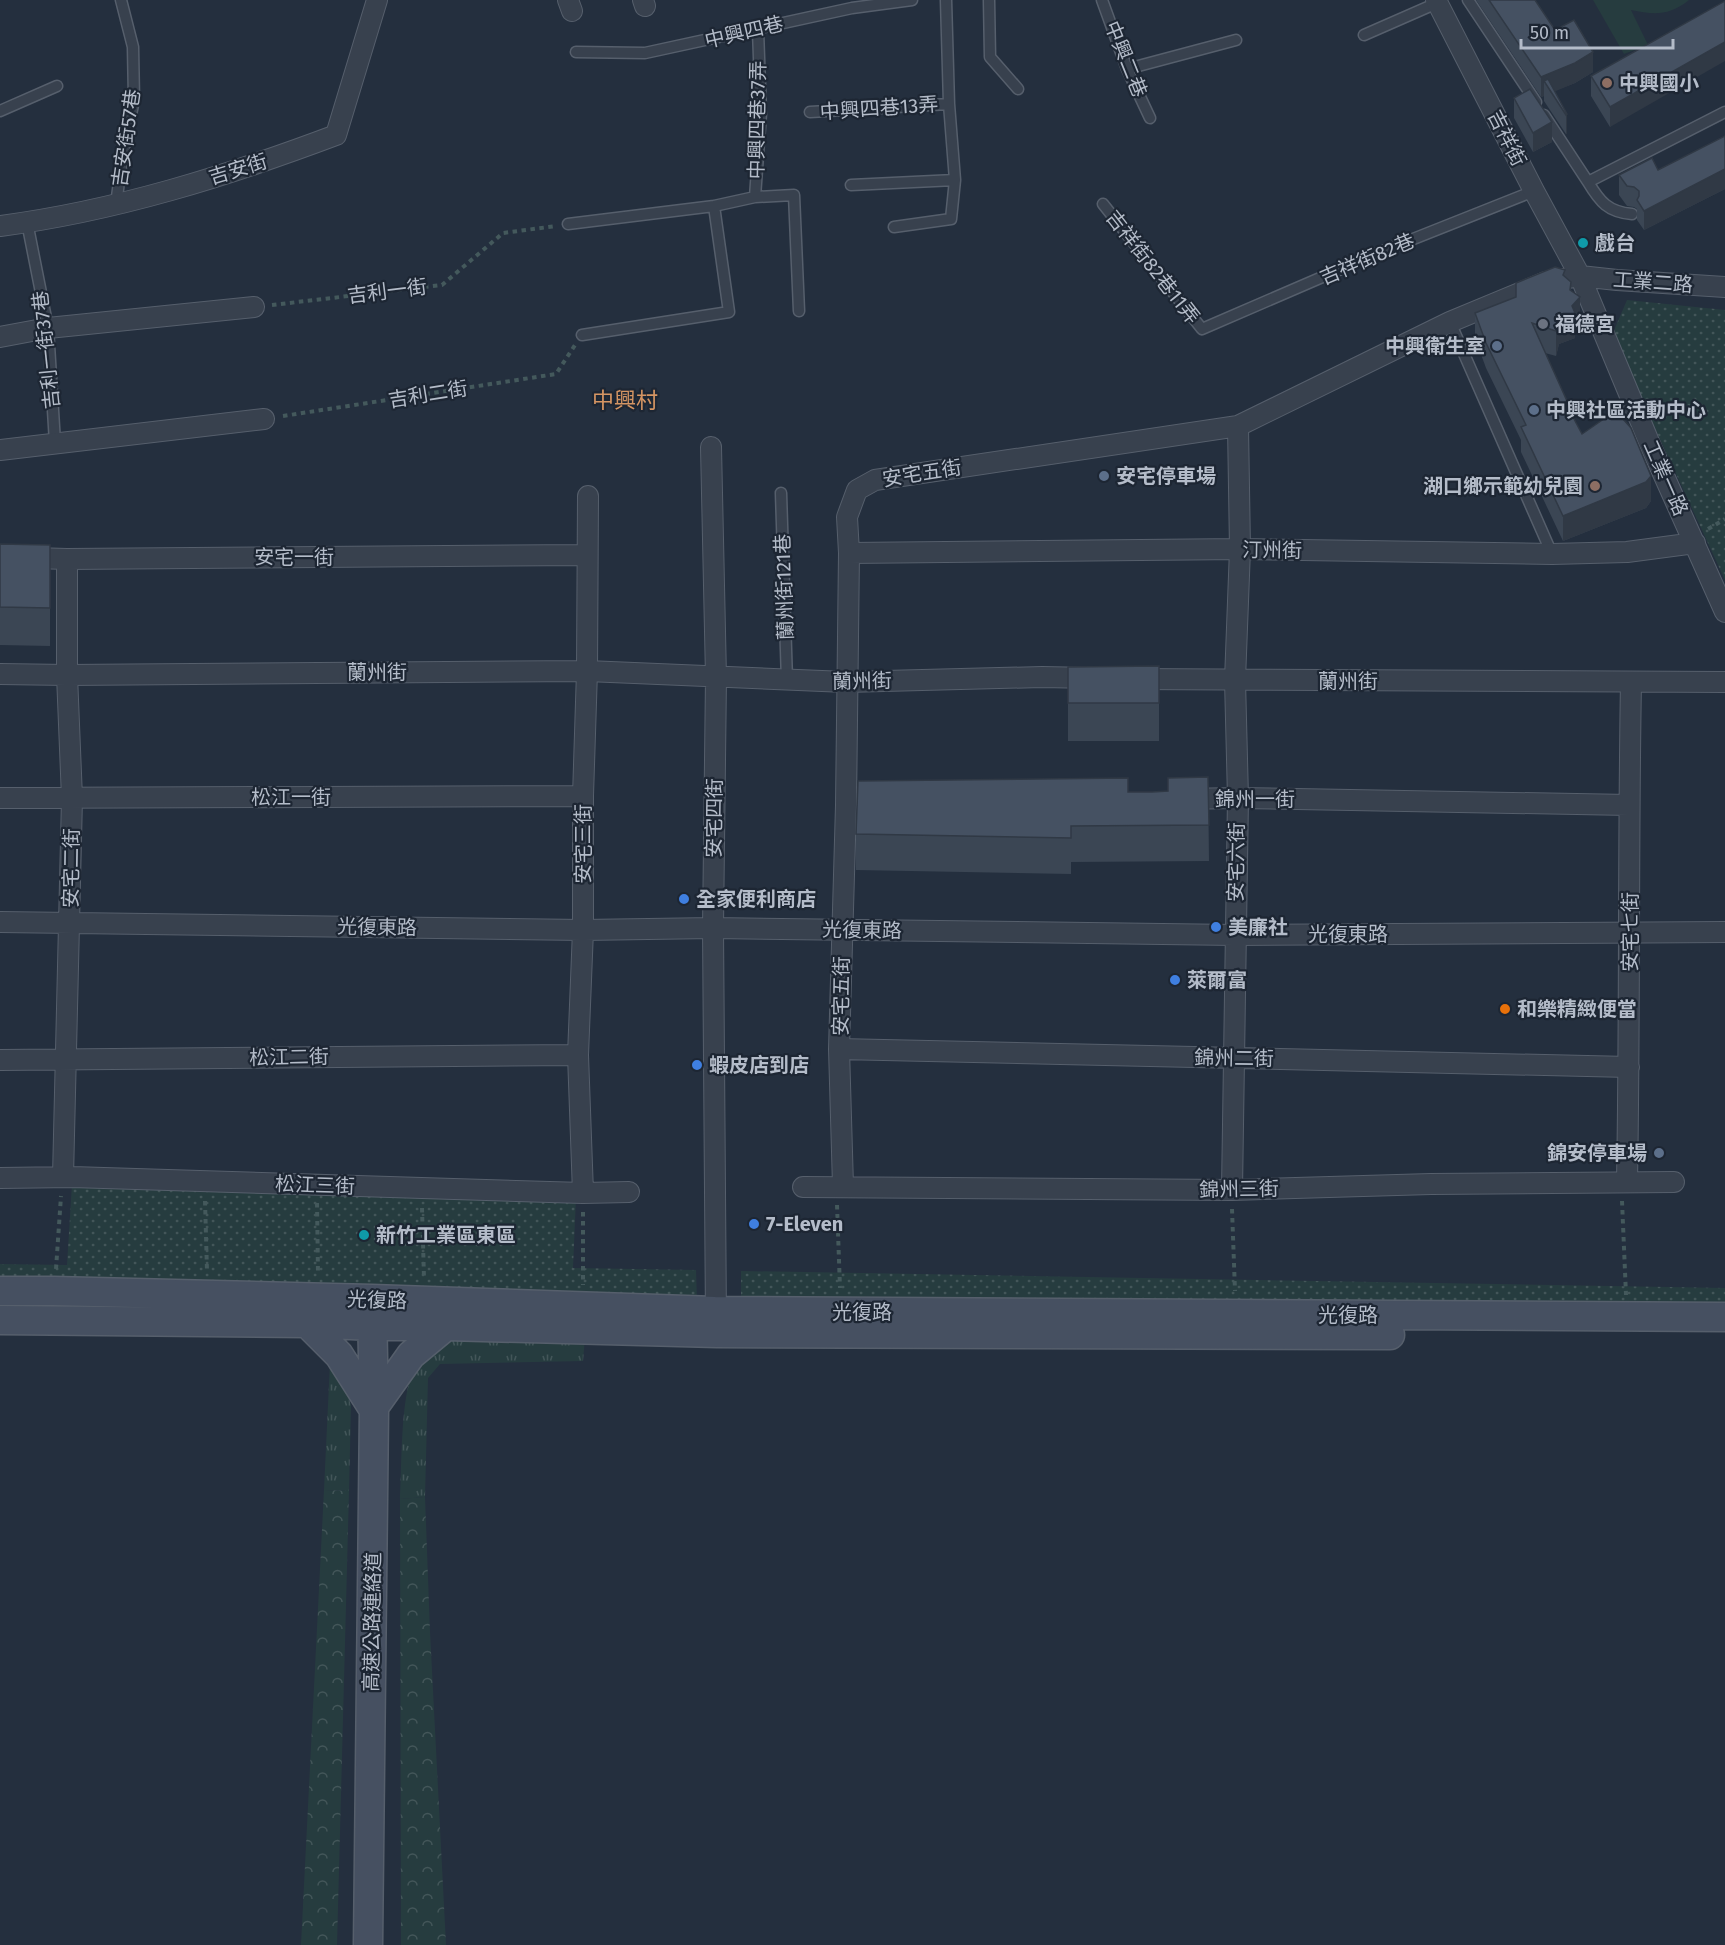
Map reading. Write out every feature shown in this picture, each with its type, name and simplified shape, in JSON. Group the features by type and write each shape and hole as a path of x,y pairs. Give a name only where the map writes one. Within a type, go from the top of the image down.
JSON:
{"street":[{"name":"吉安街","path":"0,226 116,205 261,164 336,135 375,0"},
{"name":"吉祥街","path":"1436,2 1580,276"},
{"name":"工業二路","path":"1580,276 1725,287"},
{"name":"安宅五街","path":"839,1186 839,1049 846,805 849,553 847,517 857,490 875,480 1238,426 1450,322 1546,282 1580,276"},
{"name":"工業一路","path":"1580,276 1653,449 1699,537 1725,612"},
{"path":"0,337 48,328 254,307"},
{"path":"0,450 264,419"},
{"name":"安宅六街","path":"1232,1190 1238,798 1235,680 1240,549 1238,426"},
{"name":"安宅四街","path":"711,447 716,677 713,928 716,1322"},
{"name":"安宅三街","path":"583,1193 578,1054 583,930 582,796 587,671 588,496"},
{"name":"汀州街","path":"849,553 1240,549 1552,554 1628,552 1699,537"},
{"name":"安宅一街","path":"0,557 67,559 587,555"},
{"name":"安宅二街","path":"63,1177 72,798 67,559"},
{"name":"蘭州街","path":"0,674 587,671 846,682 1042,677 1725,682"},
{"name":"安宅七街","path":"1624,1182 1629,1067 1631,681"},
{"name":"松江一街","path":"0,798 582,796"},
{"name":"錦州一街","path":"1168,799 1238,798 1629,805"},
{"path":"846,805 869,805"},
{"name":"光復東路","path":"0,922 583,930 713,928 1235,935 1725,932"},
{"name":"錦州二街","path":"839,1049 1629,1067"},
{"name":"松江二街","path":"0,1060 578,1054"},
{"name":"松江三街","path":"0,1178 63,1177 583,1193 629,1192"},
{"name":"錦州三街","path":"803,1187 1232,1190 1431,1184 1674,1182"},
{"name":"光復路","path":"0,1291 54,1291 372,1312 716,1322 1725,1335"},
{"name":"光復路","path":"0,1320 307,1323 372,1312 446,1326 716,1322 1725,1317"},
{"name":"高速公路連絡道","path":"368,1945 374,1409 372,1312"},
{"path":"307,1323 339,1355 374,1409 411,1355 446,1326"}],"lane":[{"name":"吉安街57巷","path":"116,205 122,158 134,100 133,48 121,0"},
{"name":"中興四巷","path":"576,52 645,54 852,8 912,0"},
{"name":"中興四巷13弄","path":"894,227 951,219 955,180 949,104 946,0"},
{"path":"989,0 990,57 1018,89"},
{"name":"中興二巷","path":"1102,0 1127,69 1150,118"},
{"path":"1468,0 1601,202 1620,213 1632,214"},
{"path":"1364,35 1436,2"},
{"name":"中興四巷37弄","path":"758,30 761,113 755,197 794,195 799,311"},
{"path":"1127,69 1236,40"},
{"path":"0,111 57,86"},
{"name":"中興四巷13弄","path":"810,112 949,104"},
{"path":"1588,182 1725,112"},
{"path":"851,185 955,180"},
{"name":"吉祥街82巷","path":"1202,329 1378,253 1534,191"},
{"path":"568,224 714,206 755,197"},
{"name":"吉祥街82巷11弄","path":"1103,204 1202,329"},
{"path":"582,335 729,312 714,206"},
{"name":"吉利一街37巷","path":"27,222 48,328 55,443"},
{"path":"1450,322 1552,554"},
{"name":"蘭州街121巷","path":"781,493 787,681"}],"path":[{"name":"吉利一街","path":"254,307 442,285 503,233 568,224"},
{"name":"吉利二街","path":"264,419 556,374 582,335"},
{"path":"1699,537 1725,519"},
{"path":"54,1291 63,1177"},
{"path":"204,1181 207,1272"},
{"path":"1624,1182 1626,1296"},
{"path":"317,1185 318,1276"},
{"path":"839,1186 840,1297"},
{"path":"421,1188 424,1279"},
{"path":"1232,1190 1235,1297"},
{"path":"583,1193 583,1295"}],"green space":[{"path":"1593,0 1689,0 1668,12 1647,13 1631,10 1648,45 1624,54"},
{"path":"1627,300 1725,310 1725,580 1612,335"},
{"path":"72,1184 576,1197 573,1268 696,1270 697,1302 0,1287 0,1264 67,1265"},
{"path":"741,1271 1725,1288 1725,1311 741,1306"},
{"path":"461,1336 585,1337 583,1361 440,1364 428,1378 425,1497 400,1499 404,1410 411,1377 416,1367 426,1357"},
{"path":"330,1363 344,1380 351,1406 349,1491 324,1490"},
{"path":"324,1490 349,1491 337,1945 301,1945"},
{"path":"425,1497 446,1945 401,1945 400,1499"}],"building":[{"path":"1489,0 1535,0 1555,30 1574,20 1593,52 1575,63 1541,77"},
{"path":"1725,1 1725,42 1610,107 1591,76"},
{"path":"1548,79 1567,114 1566,115 1544,81"},
{"path":"1530,89 1552,122 1533,133 1514,98"},
{"path":"1725,136 1725,169 1644,211 1637,200 1639,191 1627,186 1619,175 1652,158 1658,170"},
{"path":"1555,267 1565,270 1563,275 1571,282 1570,290 1580,297 1572,306 1575,313 1559,319 1556,331 1532,323 1567,401 1565,402 1582,434 1611,414 1623,419 1631,428 1651,476 1646,482 1563,516 1521,427 1526,425 1486,343 1475,313 1516,297 1516,283"},
{"path":"0,544 50,545 50,608 0,607"},
{"path":"1159,666 1159,703 1068,703 1068,667"},
{"path":"1208,777 1209,825 1071,826 1071,838 856,834 858,781 1128,778 1128,792 1152,792 1168,791 1168,778"}],"place":[{"name":"中興國小","path":"1607,83"},
{"name":"戲台","path":"1583,243"},
{"name":"福德宮","path":"1543,324"},
{"name":"中興衛生室","path":"1497,346"},
{"name":"中興社區活動中心","path":"1534,410"},
{"name":"安宅停車場","path":"1104,476"},
{"name":"湖口鄉示範幼兒園","path":"1595,486"},
{"name":"全家便利商店","path":"684,899"},
{"name":"美廉社","path":"1216,927"},
{"name":"萊爾富","path":"1175,980"},
{"name":"和樂精緻便當","path":"1505,1009"},
{"name":"蝦皮店到店","path":"697,1065"},
{"name":"錦安停車場","path":"1659,1153"},
{"name":"7-Eleven","path":"754,1224"},
{"name":"新竹工業區東區","path":"364,1235"}],"district":[{"name":"中興村","path":"625,400"}]}
